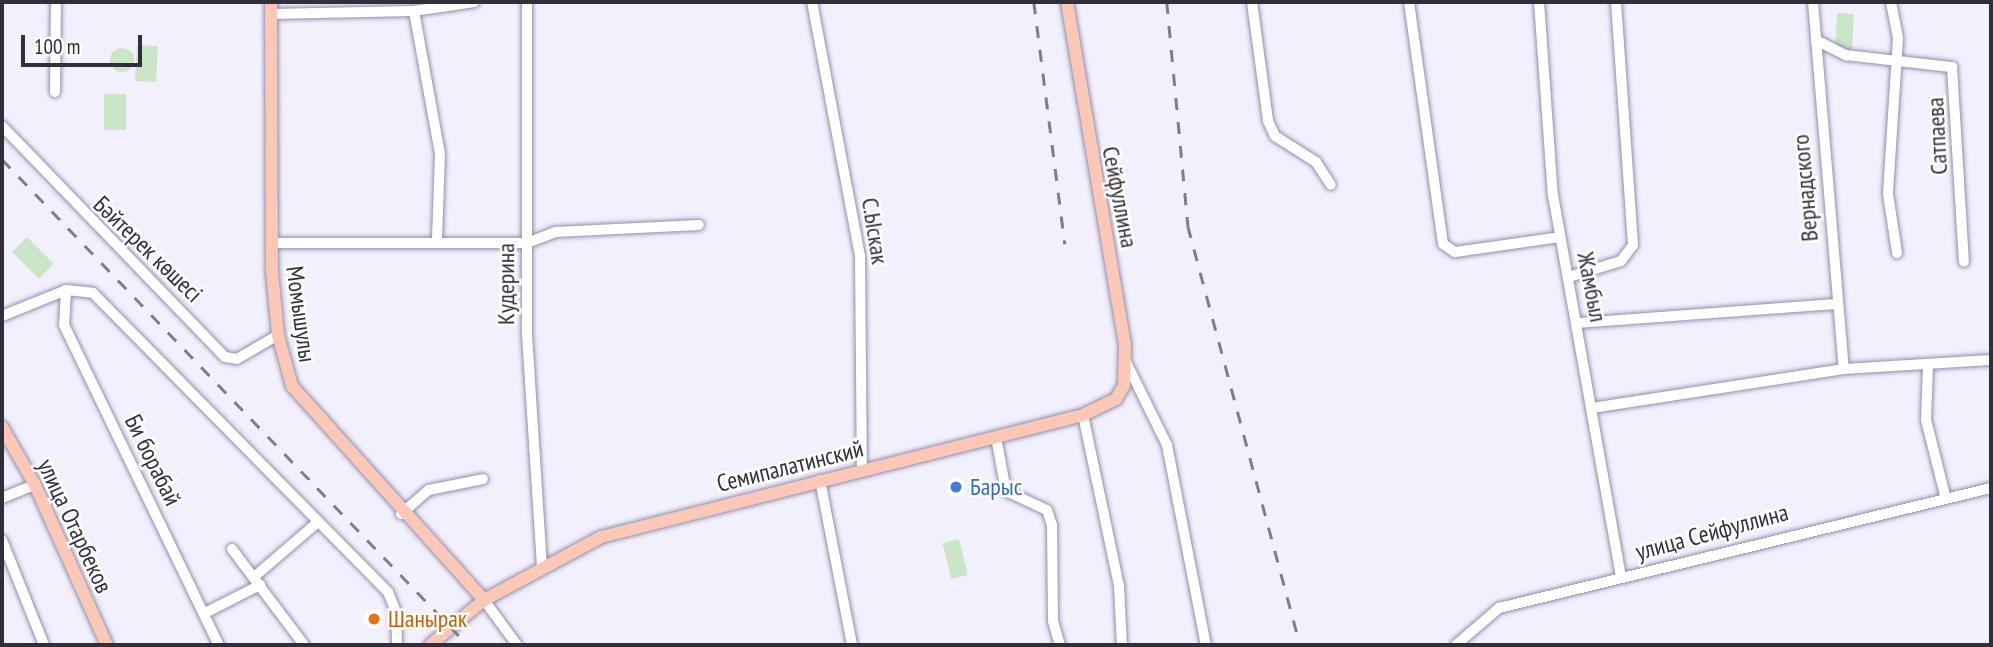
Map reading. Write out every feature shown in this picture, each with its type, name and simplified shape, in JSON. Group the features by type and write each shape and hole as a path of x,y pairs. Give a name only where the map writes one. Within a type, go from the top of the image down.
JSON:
{"main road":[{"name":"Сейфуллина","path":"1067,2 1126,362 1116,399"},
{"name":"Момышулы","path":"271,8 271,243 278,335 301,403 401,514 484,600"},
{"name":"Семипалатинский","path":"430,645 484,600 542,566 661,518 1083,415 1116,399"},
{"name":"улица Отарбеков","path":"2,427 35,485 107,645"}],"street":[{"path":"55,92 56,2"},
{"path":"271,8 414,11 474,2"},
{"name":"Кудерина","path":"527,2 527,243 542,566"},
{"name":"С.Ыскак","path":"812,2 860,256 862,470"},
{"path":"1252,2 1268,121 1275,136 1316,162 1331,185"},
{"path":"1409,2 1443,243 1454,252 1560,237"},
{"name":"Жамбыл","path":"1539,2 1560,237 1578,323 1621,578"},
{"path":"1569,276 1621,261 1633,245 1623,169 1616,2"},
{"name":"Вернадского","path":"1813,2 1844,369"},
{"name":"Сатпаева","path":"1891,2 1895,63 1888,194 1897,253"},
{"path":"414,11 440,155 437,241"},
{"name":"Сатпаева","path":"1816,40 1846,55 1895,63 1952,67 1964,262"},
{"name":"Бәйтерек көшесі","path":"2,126 225,357 237,359 278,335"},
{"path":"271,243 527,243 555,232 699,225"},
{"path":"2,316 66,290 93,293 387,592 396,612 397,645"},
{"name":"Би борабай","path":"66,290 64,326 219,645"},
{"path":"1578,323 1837,304"},
{"path":"1592,408 1844,369 1928,367 1991,360"},
{"path":"1126,362 1167,445 1206,645"},
{"path":"1928,367 1926,420 1945,495"},
{"path":"1083,415 1119,586 1122,645"},
{"path":"996,437 1006,491 1047,510 1052,525 1053,621 1060,645"},
{"path":"401,514 429,490 483,479"},
{"path":"820,480 852,645"},
{"path":"2,498 35,485"},
{"name":"улица Сейфуллина","path":"1456,645 1499,608 1945,495 1991,488"},
{"path":"205,613 257,581 318,522"},
{"path":"2,540 44,645"},
{"path":"232,549 304,645"},
{"path":"484,600 517,645"}],"green space":[{"path":"1837,13 1854,14 1852,50 1835,49"},
{"path":"137,45 158,46 156,82 135,81"},
{"path":"122,48 133,55 134,60 127,71 122,72 111,65 110,60 117,49"},
{"path":"104,94 126,94 126,130 104,130"},
{"path":"27,237 54,264 39,279 12,252"},
{"path":"959,539 968,575 951,579 943,543"}],"railway":[{"path":"1034,2 1065,244"},
{"path":"1167,2 1188,226 1300,645"},
{"path":"2,159 468,645"}],"place":[{"name":"Барыс","path":"956,487"},
{"name":"Шанырак","path":"374,619"}]}
